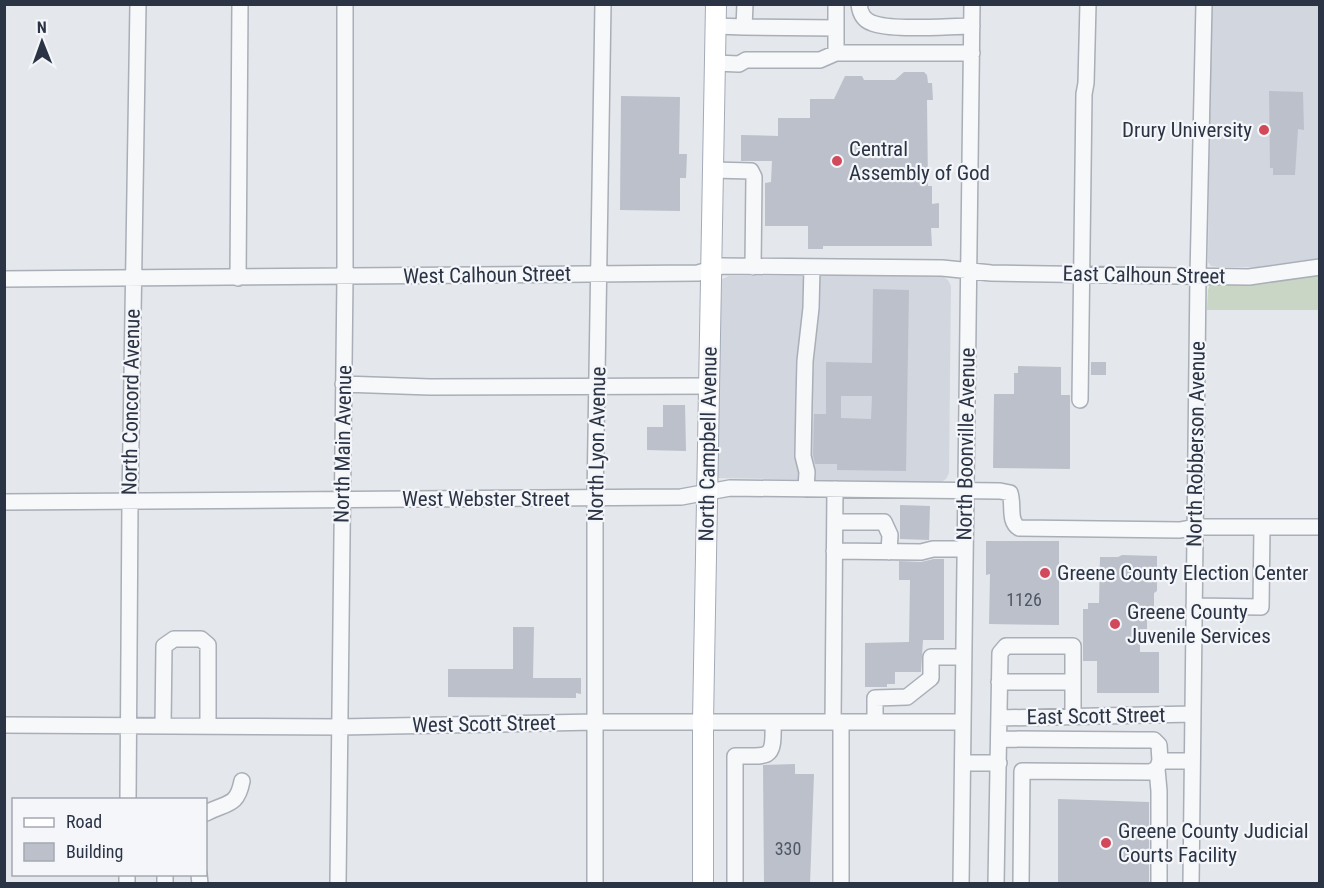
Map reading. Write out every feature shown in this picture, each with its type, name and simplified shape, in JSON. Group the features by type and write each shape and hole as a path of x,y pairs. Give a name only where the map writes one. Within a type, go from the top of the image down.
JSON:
{"main road":[{"name":"North Campbell Avenue","path":"703,884 702,721 716,4"}],"street":[{"name":"North Concord Avenue","path":"128,798 138,4"},
{"path":"238,278 240,4"},
{"name":"North Main Avenue","path":"338,884 345,277 345,4"},
{"name":"North Lyon Avenue","path":"595,884 595,498 603,4"},
{"path":"744,27 745,4"},
{"path":"836,4 836,53"},
{"path":"859,4 862,16 870,23 890,26 972,26"},
{"name":"North Boonville Avenue","path":"961,884 972,4"},
{"path":"1080,400 1084,94 1088,4"},
{"name":"North Robberson Avenue","path":"1191,884 1198,276 1204,4"},
{"path":"716,26 836,28"},
{"path":"715,63 738,64 746,60 820,60 836,53 972,53"},
{"path":"713,170 751,171 754,177 753,267"},
{"name":"West Calhoun Street","path":"4,279 698,273 722,266 968,270"},
{"path":"806,489 807,472 803,456 804,402 812,267"},
{"name":"East Calhoun Street","path":"968,270 991,273 1259,276 1320,267"},
{"path":"343,384 430,387 709,386"},
{"name":"West Webster Street","path":"4,502 681,498 730,488 1000,491 1010,493 1013,521 1019,528 1180,530 1195,527"},
{"path":"835,489 834,551 841,884"},
{"path":"835,522 884,522 890,535 889,552"},
{"path":"1195,527 1320,527"},
{"path":"1194,606 1261,607 1262,527"},
{"path":"834,551 889,552 965,549"},
{"path":"163,726 164,646 174,639 201,639 208,645 208,726"},
{"path":"996,884 1000,653 1006,646 1073,646 1073,716"},
{"path":"875,722 875,698 907,698 931,678 931,657 964,657"},
{"path":"999,682 1073,682"},
{"name":"East Scott Street","path":"999,718 1193,714"},
{"path":"1159,884 1158,765 1163,715"},
{"name":"West Scott Street","path":"4,725 340,727 702,721 714,723 963,722"},
{"path":"735,884 735,756 761,756 769,752 773,747 773,723"},
{"path":"999,739 1154,740 1159,745"},
{"path":"963,763 1022,771 1123,772 1150,771 1158,765 1192,761"},
{"path":"1021,884 1022,771"},
{"path":"207,813 234,801 239,795 242,781"}],"shaded area":[{"name":"Drury University","path":"1211,5 1319,5 1319,258 1258,267 1218,267 1211,266 1208,262"},
{"path":"729,276 942,276 948,280 951,286 949,473 946,479 941,482 716,478 719,285 722,279"}],"green space":[{"path":"1319,275 1319,310 1207,310 1208,290 1210,284 1214,282 1270,283"}],"building":[{"name":"Central Assembly of God","path":"904,72 924,72 928,83 932,83 933,100 927,100 928,186 932,186 932,204 939,203 939,228 931,228 932,246 823,246 823,249 808,249 808,226 765,226 765,183 771,182 772,161 741,161 741,135 778,136 778,118 810,118 810,99 834,99 845,76 862,76 864,80 895,80"},
{"path":"1269,91 1303,92 1304,130 1298,129 1295,175 1273,175 1273,168 1270,168"},
{"path":"621,96 680,97 679,154 687,154 686,178 680,178 680,211 620,210"},
{"path":"873,289 909,290 906,471 837,470 837,464 815,464 813,455 814,414 826,414 826,362 872,363","holes":["841,396 872,396 871,419 841,418"]},
{"path":"1091,362 1106,362 1106,375 1091,375"},
{"path":"1018,366 1061,367 1061,395 1070,395 1070,469 993,468 994,394 1014,394 1014,373 1018,373"},
{"path":"663,405 685,405 686,451 647,450 647,427 663,427"},
{"path":"900,505 930,506 929,540 900,539"},
{"path":"986,541 1059,541 1059,625 989,624 990,574 986,575"},
{"name":"Greene County Juvenile Services","path":"1157,556 1154,620 1147,620 1147,629 1140,629 1140,652 1159,652 1159,693 1097,693 1097,661 1083,661 1083,609 1088,609 1088,603 1099,603 1100,557"},
{"path":"944,559 944,640 923,640 921,672 895,672 895,684 887,684 887,687 865,687 865,643 909,642 910,580 899,580 899,561 921,562"},
{"path":"513,627 534,627 533,678 581,678 581,694 576,693 576,698 448,697 448,669 513,669"},
{"path":"795,764 795,774 814,774 810,884 764,884 763,765"},
{"name":"Greene County Judicial Courts Facility","path":"1058,799 1149,802 1149,884 1058,884"}],"place":[{"name":"Drury University","path":"1264,130"},
{"name":"Central Assembly of God","path":"837,161"},
{"name":"Greene County Election Center","path":"1045,573"},
{"name":"Greene County Juvenile Services","path":"1115,624"},
{"name":"Greene County Judicial Courts Facility","path":"1106,843"}]}
